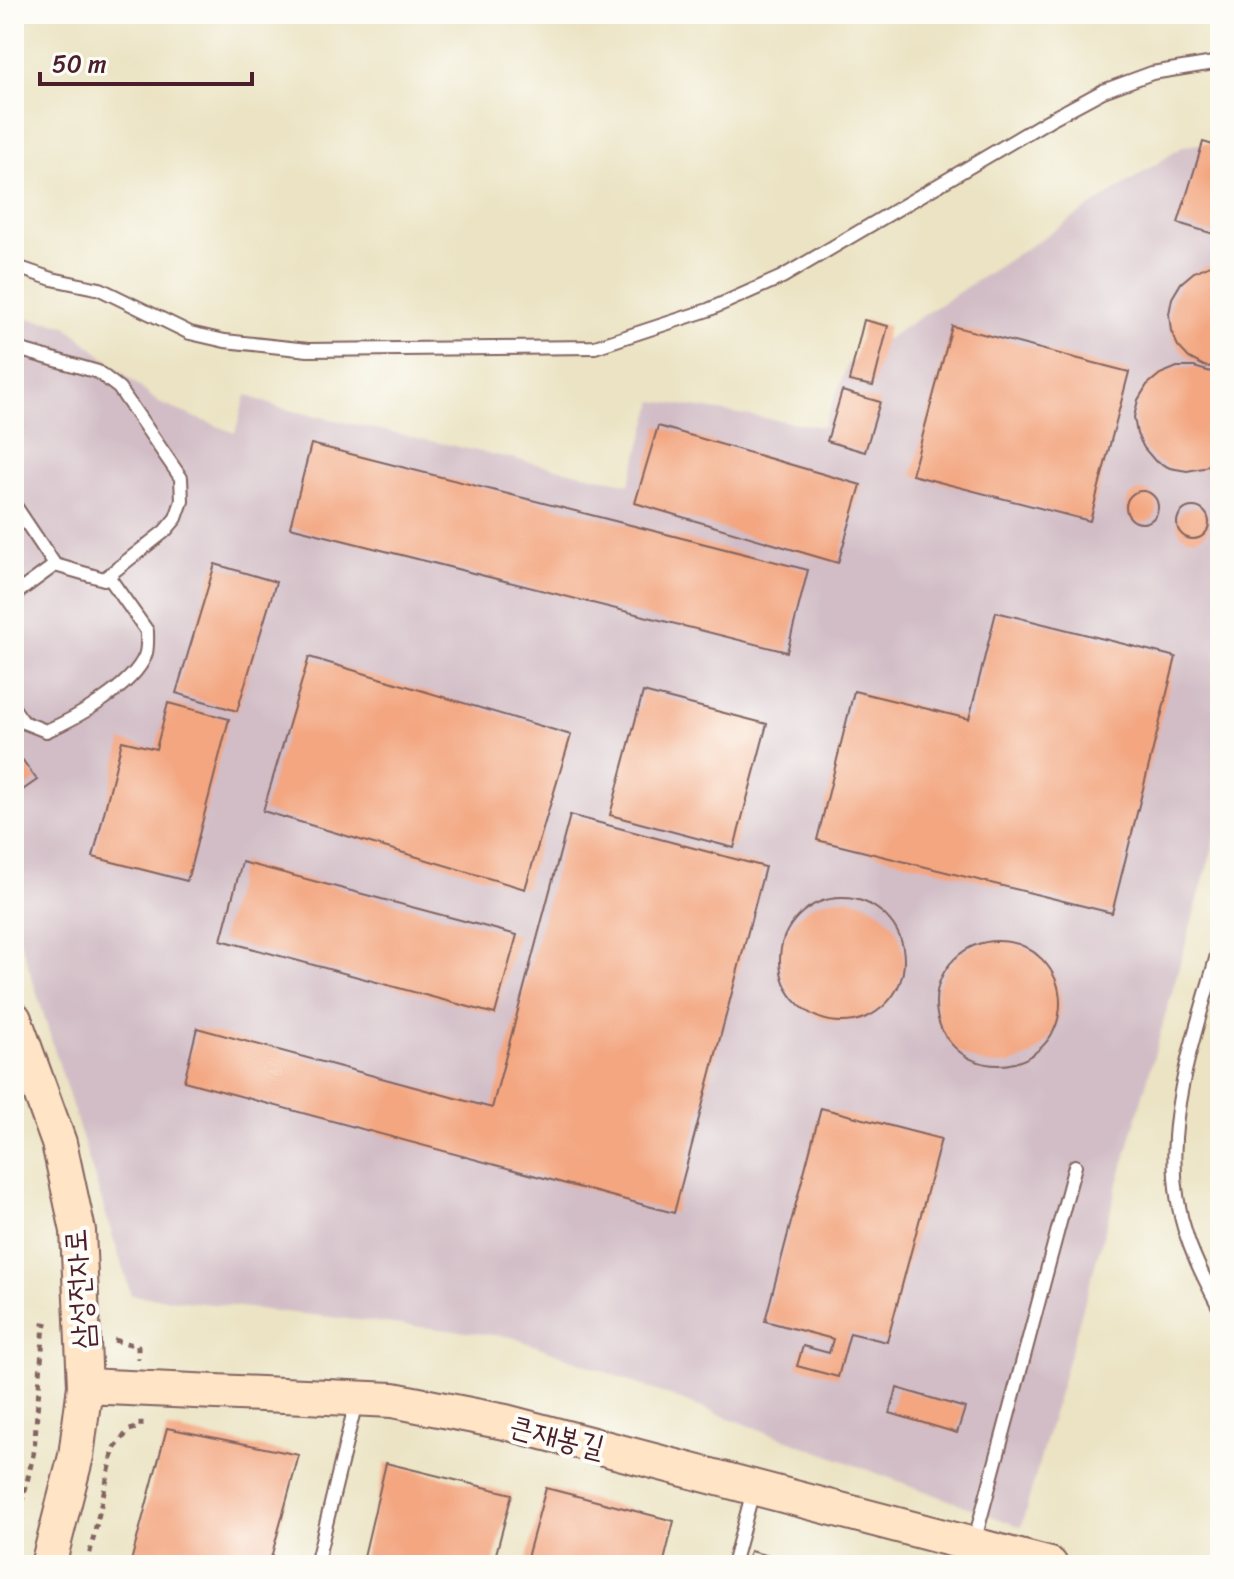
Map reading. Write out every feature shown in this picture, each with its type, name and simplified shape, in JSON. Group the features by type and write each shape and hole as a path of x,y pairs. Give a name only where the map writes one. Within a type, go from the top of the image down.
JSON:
{"street":[{"name":"삼성전자로","path":"14,1019 59,1143 78,1231 85,1386 76,1456 48,1565"},
{"name":"큰재봉길","path":"85,1386 393,1400 505,1422 754,1487 971,1555 1050,1565"}],"lane":[{"path":"14,266 52,279 100,289 190,333 225,341 308,350 595,347 708,310 782,277 1103,91 1152,73 1220,62"},
{"path":"14,348 98,372 119,388 181,478 182,501 176,518 165,531 104,579 55,565 14,504"},
{"path":"14,595 55,565"},
{"path":"14,709 23,722 46,731 70,721 102,701 145,656 147,631 108,576"},
{"path":"1220,944 1180,1092 1173,1143 1176,1193 1186,1236 1220,1309"},
{"path":"971,1555 1075,1166"},
{"path":"316,1565 357,1398"},
{"path":"733,1565 754,1487"}],"path":[{"path":"14,1539 34,1451 44,1324"},
{"path":"87,1565 114,1449 129,1430 141,1427"}],"shaded area":[{"path":"1220,141 1220,822 1021,1527 512,1337 131,1295 14,920 14,316 65,325 159,403 235,433 246,395 280,408 629,484 654,401 823,427 848,364 1184,146"}],"building":[{"path":"1203,142 1220,147 1220,236 1178,223"},
{"path":"1210,265 1220,265 1220,368 1204,366 1189,358 1178,346 1171,331 1169,314 1172,298 1181,283 1194,272"},
{"path":"864,320 888,326 873,386 849,381"},
{"path":"952,326 1129,372 1090,521 912,475"},
{"path":"1177,367 1194,367 1211,372 1220,379 1220,458 1203,468 1187,471 1155,461 1137,434 1134,417 1138,400 1147,385 1160,374"},
{"path":"842,391 880,402 865,452 827,441"},
{"path":"658,426 861,485 838,563 635,503"},
{"path":"311,444 808,570 787,652 290,527"},
{"path":"1142,491 1153,496 1158,507 1153,518 1142,523 1131,518 1126,507 1131,496"},
{"path":"1193,507 1204,512 1209,523 1204,534 1193,539 1182,534 1177,523 1182,512"},
{"path":"215,564 276,582 237,711 176,693"},
{"path":"996,612 1176,657 1112,913 817,840 854,691 969,719"},
{"path":"309,657 571,735 525,889 263,811"},
{"path":"643,692 767,724 734,848 610,815"},
{"path":"168,703 229,719 187,881 93,857 122,741 156,749"},
{"path":"14,748 37,780 14,796"},
{"path":"570,815 765,867 674,1213 184,1081 197,1028 492,1108"},
{"path":"242,862 517,935 495,1014 221,940"},
{"path":"842,898 866,902 886,916 900,936 904,960 900,984 886,1004 866,1018 842,1022 818,1018 798,1004 784,984 780,960 784,936 798,916 818,902"},
{"path":"998,941 1022,945 1042,959 1056,979 1060,1003 1056,1027 1042,1047 1022,1061 998,1065 974,1061 954,1047 940,1027 936,1003 940,979 954,959 974,945"},
{"path":"821,1108 941,1139 887,1342 850,1333 838,1377 797,1366 803,1346 829,1353 833,1339 765,1321"},
{"path":"897,1388 965,1408 957,1433 890,1413"},
{"path":"167,1428 299,1455 269,1565 130,1565"},
{"path":"386,1463 512,1494 493,1565 362,1565"},
{"path":"546,1488 674,1521 663,1565 525,1565"},
{"path":"750,1551 800,1564 800,1565 746,1565"}]}
